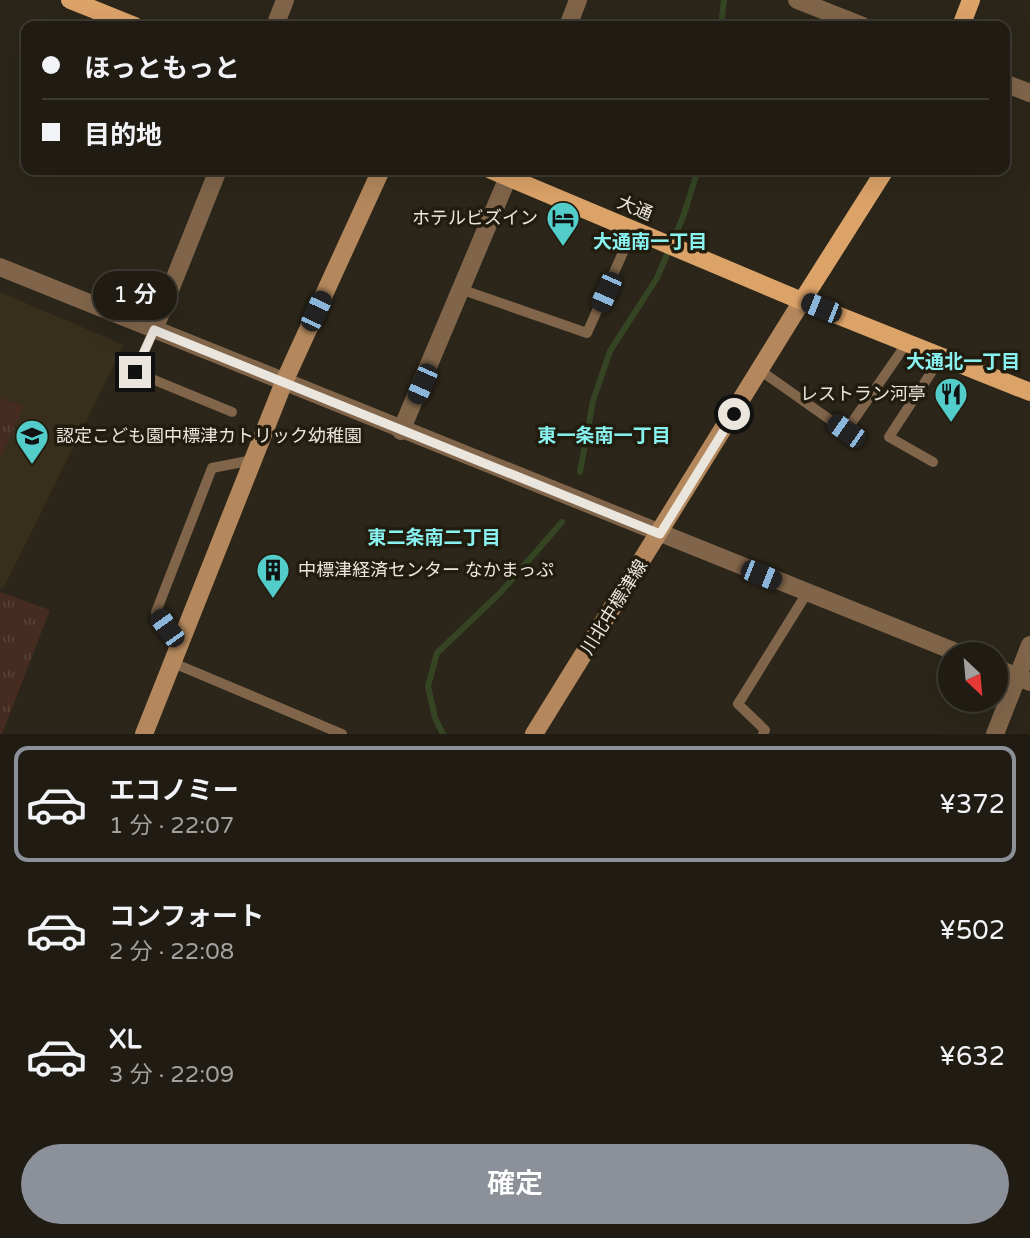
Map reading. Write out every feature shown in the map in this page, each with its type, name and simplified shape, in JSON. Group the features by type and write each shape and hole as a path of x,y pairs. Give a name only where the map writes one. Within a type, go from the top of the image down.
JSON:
{"main road":[{"path":"70,0 122,21"},
{"path":"963,21 971,0"},
{"name":"大通","path":"514,175 688,253 1030,392"},
{"path":"803,301 882,175"}],"street":[{"path":"277,21 285,0"},
{"path":"570,21 578,0"},
{"path":"797,0 850,21"},
{"path":"1010,85 1030,93"},
{"path":"154,330 216,175"},
{"path":"144,734 284,382 379,175"},
{"path":"401,431 463,290 509,175"},
{"path":"0,267 401,431 938,645"},
{"name":"川北中標津線","path":"534,734 803,301"},
{"path":"995,734 1024,679 1030,645"}],"lane":[{"path":"463,290 587,334 633,229"},
{"path":"154,330 135,372 232,412"},
{"path":"761,371 846,431 907,343"},
{"path":"933,462 889,437 942,356"},
{"path":"178,643 156,612 212,468 253,460"},
{"path":"763,734 765,730 738,704 807,593"},
{"path":"171,662 342,734"}],"shaded area":[{"name":"認定こども園中標津カトリック幼稚園","path":"0,292 124,345 3,589 0,587"}],"green space":[{"path":"0,398 24,406 0,458"},
{"path":"0,592 50,610 2,734 0,734"}],"waterway":[{"path":"722,21 724,0"},
{"path":"580,472 593,401 610,351 657,278 683,217 696,175"},
{"path":"443,734 435,718 428,686 437,653 500,593 562,522"}],"place":[{"name":"ホテルビズイン","path":"563,248"},
{"name":"レストラン河亭","path":"951,424"},
{"name":"認定こども園中標津カトリック幼稚園","path":"32,466"},
{"name":"中標津経済センター なかまっぷ","path":"273,600"}],"district":[{"name":"大通南一丁目","path":"650,242"},
{"name":"大通北一丁目","path":"963,362"},
{"name":"東一条南一丁目","path":"604,436"},
{"name":"東二条南二丁目","path":"434,538"}],"route":[{"path":"135,372 154,330 660,534 734,414"}]}
